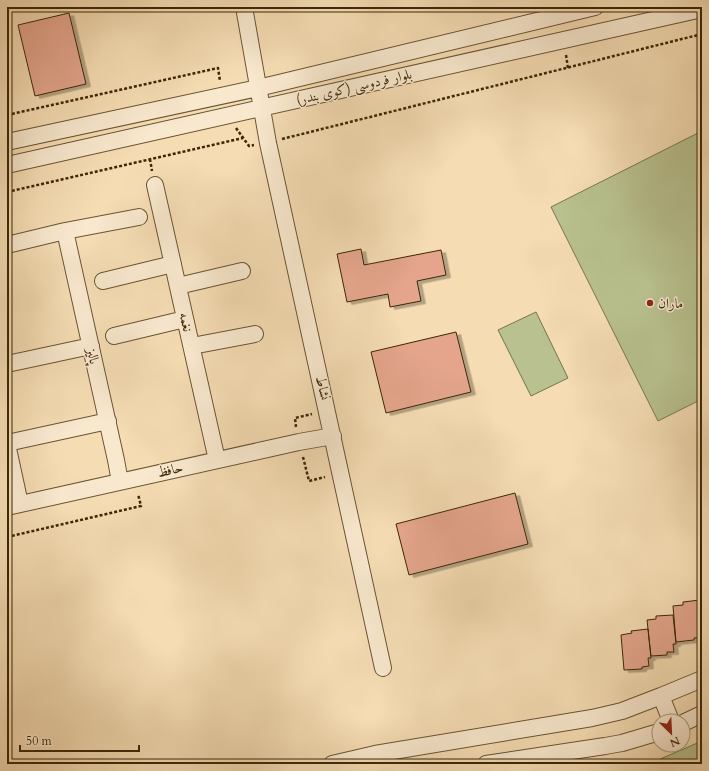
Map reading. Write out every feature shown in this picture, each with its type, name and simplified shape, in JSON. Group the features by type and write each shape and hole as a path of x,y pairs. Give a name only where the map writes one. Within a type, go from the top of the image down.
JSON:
{"street":[{"name":"نشاط","path":"244,7 268,143 383,668"},
{"name":"بلوار فردوسی (کوی بندر)","path":"7,142 258,88 595,7"},
{"name":"بلوار فردوسی (کوی بندر)","path":"7,165 702,9"},
{"name":"نغمه","path":"155,185 217,460"},
{"path":"7,245 65,231 139,217"},
{"name":"پالیز","path":"65,231 108,421 127,480"},
{"path":"103,281 173,264"},
{"path":"178,286 242,271"},
{"path":"114,336 185,318"},
{"path":"192,346 255,334"},
{"path":"7,364 91,346"},
{"path":"13,506 7,444 108,421"},
{"name":"حافظ","path":"13,506 299,442 333,436"},
{"path":"332,764 375,754 592,718 622,711 702,679"},
{"path":"661,696 668,713"},
{"path":"691,719 702,714"},
{"path":"486,764 622,743 651,734"}],"path":[{"path":"7,192 243,138"},
{"path":"7,537 141,506 127,480"}],"green space":[{"name":"ماران","path":"698,133 702,141 702,399 658,421 551,207"},
{"path":"536,312 568,378 531,396 498,330"},
{"path":"702,741 702,764 651,763 674,753 691,753 691,746"}],"building":[{"path":"69,13 86,84 35,96 18,25"},
{"path":"361,249 364,265 441,250 446,275 417,281 421,301 390,307 388,294 347,302 337,254"},
{"path":"456,332 471,392 386,413 371,352"},
{"path":"515,493 528,544 409,575 396,524"},
{"path":"700,600 702,618 701,637 694,638 694,640 676,642 673,606 683,605 683,602"},
{"path":"673,615 676,644 673,644 674,652 667,652 667,655 651,656 647,620 656,619 656,616"},
{"path":"648,629 651,658 648,658 649,666 642,667 642,669 624,670 621,635 632,633 631,631"}],"place":[{"name":"ماران","path":"650,303"}]}
